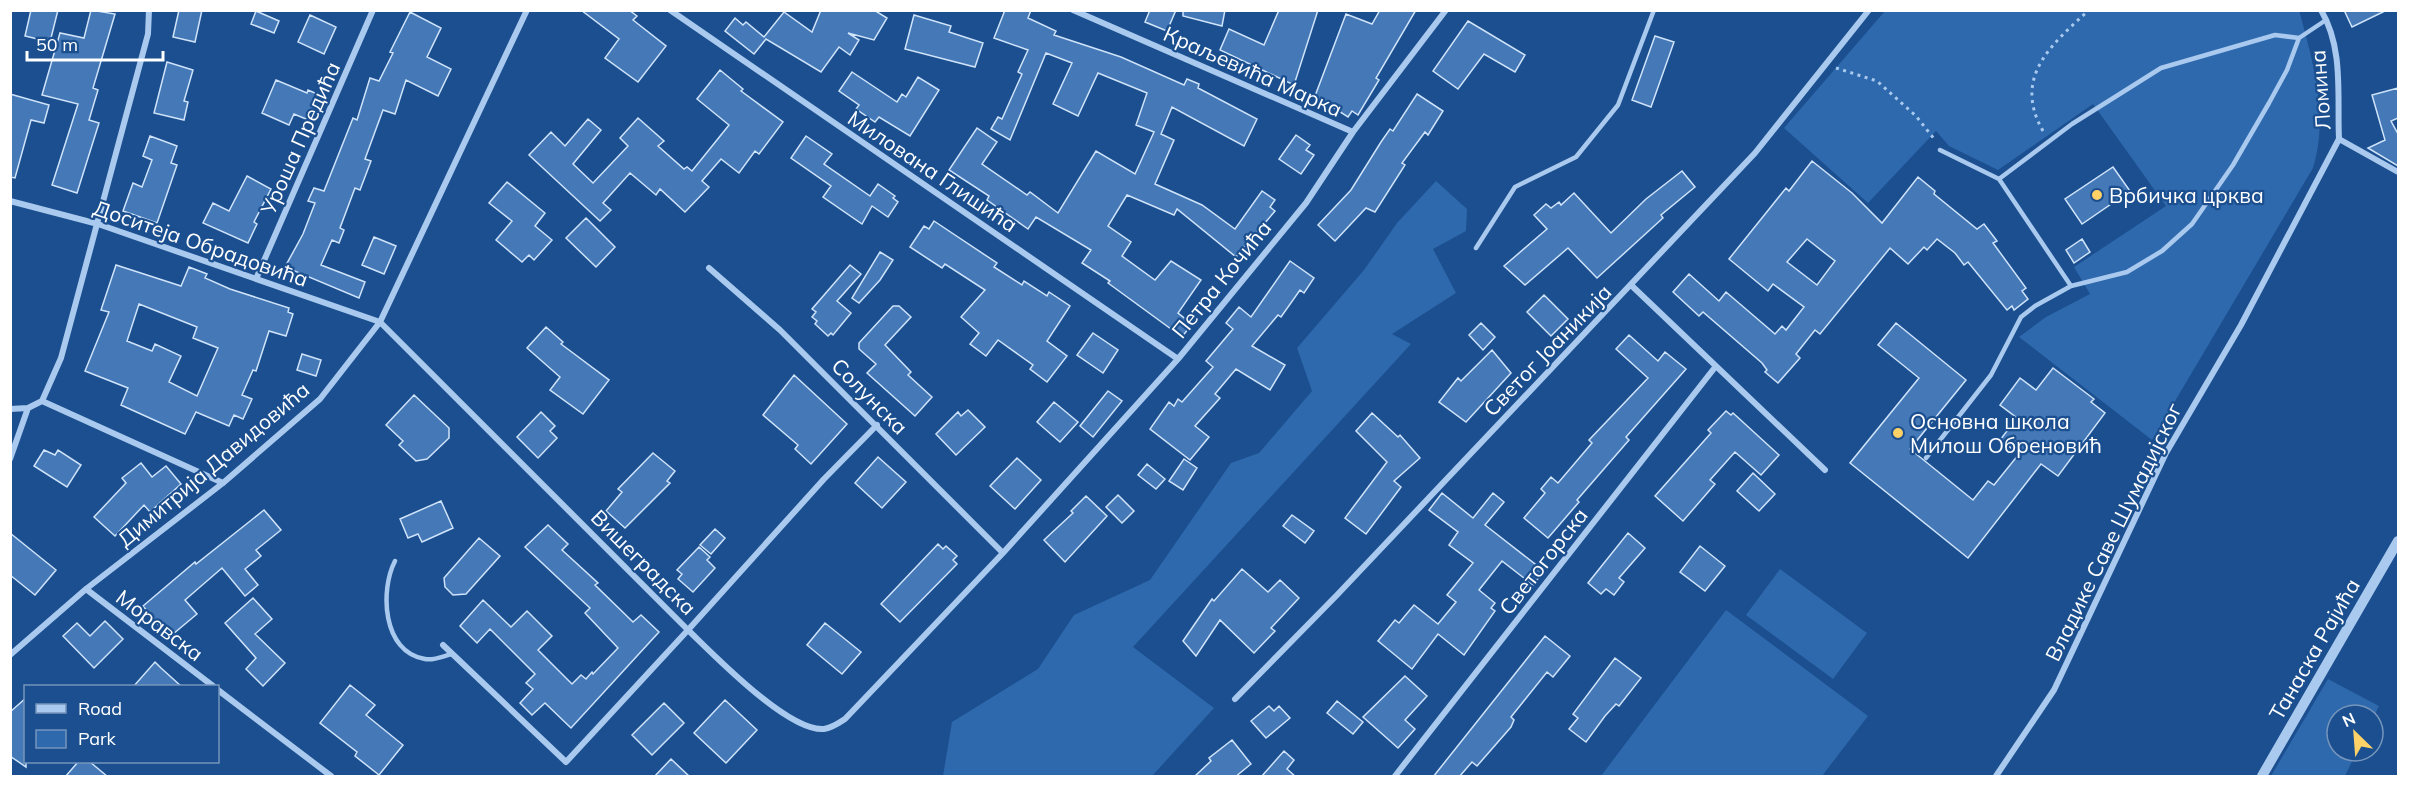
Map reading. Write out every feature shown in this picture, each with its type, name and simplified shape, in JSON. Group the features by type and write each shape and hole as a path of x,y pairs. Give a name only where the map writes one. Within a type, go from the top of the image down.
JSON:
{"street":[{"path":"10,409 28,408 42,401 62,358 148,34 149,10"},
{"name":"Уроша Предића","path":"256,279 374,10"},
{"name":"Димитрија Давидовића","path":"10,655 86,589 223,483 320,399 380,322 526,10"},
{"name":"Милована Глишића","path":"670,10 1178,359"},
{"name":"Краљевића Марка","path":"1073,10 1353,132"},
{"name":"Петра Кочића","path":"688,630 749,689 788,715 814,728 824,729 845,719 1003,553 1178,359 1306,203 1353,132 1446,10"},
{"name":"Светог Јоаникија","path":"1234,699 1755,153 1869,10"},
{"name":"Ломина","path":"2321,10 2338,63 2339,139 2398,172"},
{"name":"Владике Саве Шумадијског","path":"1996,777 2054,690 2166,453 2241,325 2339,139"},
{"name":"Доситеја Обрадовића","path":"10,201 98,224 380,322"},
{"name":"Солунска","path":"710,268 780,330 1003,553"},
{"path":"1631,285 1825,470"},
{"name":"Вишеградска","path":"380,322 688,630 567,762 442,645"},
{"name":"Светогорска","path":"1395,777 1716,366"},
{"path":"42,401 223,483"},
{"path":"10,459 28,408"},
{"path":"688,630 824,479 877,425"},
{"name":"Танаска Рајића","path":"2262,777 2398,541"},
{"name":"Моравска","path":"86,589 210,685"},
{"path":"219,691 331,777"}],"lane":[{"path":"1476,248 1515,187 1576,157 1618,105 1654,10"},
{"path":"1926,458 1990,375 2021,317 2035,306 2071,286 2127,272 2162,251 2192,224 2233,165 2269,103 2287,70 2299,38 2326,20"},
{"path":"1999,179 2049,141 2161,68 2275,35 2299,38"},
{"path":"1940,150 1999,179 2071,286"},
{"path":"395,561 388,579 388,618 391,631 405,648 420,658 431,660 452,654"}],"path":[{"path":"2049,141 2034,109 2032,91 2038,69 2050,46 2089,10"},
{"path":"1827,63 1877,81 1931,133"}],"green space":[{"path":"2299,10 2314,69 2319,109 2320,129 2313,168 2152,440 2019,337 2046,317 2090,294 2074,267 2166,206 2093,104 1998,170 1949,146 1936,131 1868,203 1784,128 1885,11"},
{"path":"1436,181 1467,209 1466,231 1433,249 1456,293 1392,334 1411,344 1133,647 1214,708 1152,776 943,776 952,722 1038,669 1074,615 1150,580 1231,463 1259,453 1312,391 1297,348 1364,270 1397,223"},
{"path":"1780,569 1867,633 1833,679 1746,615"},
{"path":"1726,610 1868,716 1822,776 1601,776"},
{"path":"2328,679 2373,703 2325,703 2325,763 2351,763 2345,776 2271,776"}],"building":[{"path":"31,10 58,10 50,42 25,36"},
{"path":"91,10 115,14 93,88 98,90 89,120 99,123 77,193 52,185 78,104 42,95 60,33 84,38"},
{"path":"179,10 202,10 195,42 173,37"},
{"path":"581,10 629,10 637,16 633,20 666,46 638,82 605,58 619,39"},
{"path":"821,10 874,10 887,18 874,40 848,33 859,40 850,55 839,47 821,72 766,39 754,54 725,31 735,18 743,25 746,22 764,37 784,12 812,32"},
{"path":"1005,10 1031,10 1028,18 1056,31 1054,35 1121,57 1184,85 1187,79 1199,84 1198,88 1257,119 1244,146 1172,107 1161,134 1174,140 1155,184 1202,205 1235,229 1262,191 1275,200 1270,207 1275,211 1236,257 1177,209 1174,215 1127,195 1108,226 1131,242 1122,256 1155,280 1171,261 1201,280 1178,313 1192,324 1182,337 1108,283 1110,281 1082,263 1091,250 1036,217 1028,229 987,200 989,196 949,170 977,128 997,142 982,164 1027,195 1030,192 1058,213 1096,151 1135,174 1154,132 1136,125 1147,93 1098,73 1078,116 1053,104 1072,63 1046,53 1010,140 991,129 998,117 1002,119 1022,74 1018,72 1028,50 994,38"},
{"path":"1150,10 1176,10 1167,31 1145,22"},
{"path":"1183,10 1225,10 1222,26 1183,16"},
{"path":"1279,10 1318,10 1294,85 1220,50 1229,29 1264,45"},
{"path":"1380,10 1416,10 1376,78 1379,80 1358,115 1352,111 1348,117 1315,96 1346,14 1372,24"},
{"path":"2344,10 2387,10 2352,27"},
{"path":"256,11 279,21 274,33 251,24"},
{"path":"410,12 441,28 427,57 451,69 438,96 406,80 395,114 383,110 365,159 371,161 360,190 355,188 340,228 344,230 339,243 332,240 321,265 365,282 359,298 285,267 303,234 315,203 308,201 314,188 324,191 353,118 357,120 370,78 379,81 393,53 390,52"},
{"path":"310,15 336,27 324,54 298,42"},
{"path":"914,15 951,26 949,32 983,43 975,67 905,49"},
{"path":"1468,21 1525,55 1515,72 1484,54 1458,89 1433,71"},
{"path":"1655,36 1674,42 1651,107 1632,100"},
{"path":"167,62 193,70 184,101 188,102 184,120 154,113"},
{"path":"720,70 743,89 741,91 783,122 759,154 755,151 739,173 721,159 702,181 709,187 685,212 660,189 656,195 630,173 603,203 611,210 600,221 529,155 551,132 565,146 588,119 601,130 573,164 593,183 628,146 620,138 638,118 664,141 658,146 684,169 687,167 692,171 729,125 697,99"},
{"path":"852,72 897,102 902,94 906,97 918,77 939,90 910,136 879,117 875,122 856,109 859,105 839,91"},
{"path":"276,80 307,93 308,90 324,97 313,122 294,114 289,125 262,113"},
{"path":"2398,88 2398,118 2391,121 2398,134 2398,166 2368,148 2385,140 2372,95"},
{"path":"10,94 49,105 44,123 31,120 15,178 10,177"},
{"path":"1417,94 1443,111 1428,135 1425,132 1402,163 1405,165 1375,212 1366,208 1335,241 1318,225 1351,190 1381,142 1390,129 1393,131"},
{"path":"1296,135 1310,145 1306,150 1314,155 1301,174 1279,159"},
{"path":"150,136 177,146 171,163 177,165 157,223 123,211 133,183 142,187 152,160 143,156"},
{"path":"806,136 832,154 824,164 870,196 878,184 895,196 893,198 898,202 888,217 872,206 862,224 823,197 831,186 791,158"},
{"path":"1812,161 1852,193 1882,223 1918,177 1935,191 1934,194 1977,229 1984,224 1997,241 1993,243 2026,288 2022,291 2028,299 2014,310 2012,306 2007,310 1968,262 1964,265 1955,253 1937,239 1927,250 1924,247 1908,264 1890,248 1820,334 1815,330 1796,354 1800,358 1778,383 1765,372 1767,370 1762,363 1703,312 1699,316 1673,292 1689,274 1719,301 1726,292 1775,334 1782,326 1786,330 1804,307 1773,284 1768,291 1729,259 1786,188 1789,191","holes":["1807,239 1835,261 1817,285 1787,262"]},
{"name":"Врбичка црква","path":"2113,167 2130,191 2082,224 2065,199"},
{"path":"1682,171 1695,187 1661,215 1663,218 1597,278 1568,248 1525,285 1504,266 1547,229 1534,215 1546,204 1551,208 1559,202 1561,205 1574,193 1611,233 1646,199"},
{"path":"247,176 271,189 254,222 257,224 248,243 203,223 213,203 229,211"},
{"path":"507,182 545,213 535,226 552,240 534,260 529,255 522,262 496,240 512,221 489,203"},
{"path":"586,218 615,247 596,267 566,238"},
{"path":"934,221 997,263 994,267 1022,285 1024,281 1047,296 1049,292 1070,306 1047,341 1067,356 1047,382 1030,369 1033,365 998,340 986,356 970,344 979,333 961,317 985,290 945,264 942,268 910,247 924,226 929,229"},
{"path":"374,237 396,246 384,274 362,265"},
{"path":"2082,239 2090,252 2074,263 2066,250"},
{"path":"880,252 893,260 880,280 859,303 852,298"},
{"path":"1290,261 1314,278 1304,293 1300,290 1281,317 1278,315 1252,346 1285,365 1270,390 1236,369 1215,394 1220,398 1195,426 1209,437 1190,460 1150,429 1169,402 1174,406 1178,399 1182,402 1213,367 1206,361 1233,329 1226,323 1239,307 1251,317"},
{"path":"116,265 181,286 189,267 207,274 205,278 230,289 289,308 288,312 293,314 286,336 269,331 256,371 253,370 242,395 252,399 243,419 234,415 229,426 196,412 185,434 121,405 128,388 85,371 109,312 101,310","holes":["139,304 197,327 193,338 218,348 197,396 169,382 181,356 155,344 152,351 127,341"]},
{"path":"850,265 861,274 837,301 851,313 833,335 831,333 828,336 815,324 817,321 812,317 816,312 812,309"},
{"path":"1544,295 1568,319 1551,336 1527,312"},
{"path":"893,306 899,306 911,317 885,345 911,372 908,375 932,397 915,416 867,373 876,364 859,349 859,343"},
{"path":"1481,323 1495,337 1483,350 1469,335"},
{"path":"1896,323 1966,380 1910,449 1973,500 1988,481 1994,485 2019,454 2000,440 2017,418 2000,405 2020,378 2036,390 2053,368 2094,399 2091,402 2105,413 2058,476 2041,464 1968,558 1850,463 1919,378 1878,345"},
{"path":"546,327 563,342 561,344 609,380 583,414 550,390 560,377 527,348"},
{"path":"1093,333 1118,350 1103,373 1077,355"},
{"path":"1629,335 1658,361 1665,352 1686,369 1626,437 1629,440 1577,500 1579,502 1548,538 1524,518 1545,493 1541,489 1551,477 1558,483 1592,443 1589,440 1648,378 1616,349"},
{"path":"1492,350 1511,373 1466,422 1439,402 1458,378 1461,381"},
{"path":"302,354 321,360 316,376 297,370"},
{"path":"794,375 847,424 811,464 795,449 798,445 763,415"},
{"path":"1108,391 1122,401 1093,437 1080,426"},
{"path":"414,395 449,428 449,438 427,459 416,461 399,445 403,441 386,425"},
{"path":"1054,402 1078,422 1060,442 1037,422"},
{"path":"968,410 985,427 956,455 936,434 958,412 961,416"},
{"path":"1726,411 1731,415 1733,413 1779,455 1761,475 1735,452 1710,480 1715,484 1683,521 1655,496 1711,433 1708,430"},
{"path":"541,412 555,426 550,431 557,438 538,458 517,437"},
{"path":"1372,413 1398,437 1400,435 1420,458 1394,481 1401,487 1366,534 1345,518 1387,462 1356,431"},
{"path":"44,450 55,455 58,450 81,465 67,487 34,466"},
{"path":"653,453 675,471 667,481 670,483 625,528 606,511 622,492 618,489"},
{"path":"878,457 906,482 882,508 855,483"},
{"path":"1017,458 1041,480 1015,509 990,486"},
{"path":"1184,459 1197,468 1183,490 1169,481"},
{"path":"141,463 152,477 166,466 181,484 150,512 144,505 115,536 94,517 126,483 122,478"},
{"path":"1147,464 1165,479 1156,489 1138,475"},
{"path":"1753,473 1775,494 1759,511 1737,491"},
{"path":"1442,493 1473,518 1493,493 1504,502 1485,525 1544,571 1533,585 1502,561 1479,590 1495,603 1491,608 1495,611 1464,655 1438,634 1412,669 1378,641 1395,620 1399,623 1414,605 1438,624 1456,602 1447,595 1473,563 1449,545 1458,532 1429,510"},
{"path":"1118,495 1134,511 1122,523 1106,507"},
{"path":"1086,496 1107,516 1065,562 1044,540 1073,513 1071,511"},
{"path":"441,501 453,528 422,542 418,534 408,538 400,519"},
{"path":"264,510 281,530 256,550 261,556 245,569 258,585 245,596 222,568 185,600 197,614 173,634 171,632 167,635 143,606 195,562 196,564"},
{"path":"1292,515 1314,531 1305,543 1283,526"},
{"path":"548,525 568,544 562,550 598,583 595,585 633,622 641,615 659,632 571,728 545,703 532,715 520,703 533,689 526,683 535,674 490,629 477,643 460,626 483,600 511,627 527,611 552,636 538,650 572,684 581,675 586,679 592,672 593,674 618,648 585,613 590,608 525,547"},
{"path":"715,529 725,538 711,554 700,545"},
{"path":"10,533 56,570 35,595 10,575"},
{"path":"1628,533 1645,548 1619,578 1624,582 1614,595 1606,589 1601,594 1588,583"},
{"path":"479,538 500,556 466,594 453,595 445,587 444,578"},
{"path":"938,544 943,549 946,546 957,556 953,560 957,564 900,622 881,604"},
{"path":"1700,546 1725,566 1705,591 1680,572"},
{"path":"699,547 710,557 707,560 715,568 693,592 678,579 682,574 677,570"},
{"path":"1242,569 1268,592 1280,580 1299,598 1271,628 1275,631 1254,653 1220,620 1196,656 1183,641 1212,599 1214,601"},
{"path":"253,598 272,619 255,634 285,663 263,686 246,669 256,658 225,623"},
{"path":"105,621 123,639 94,668 63,636 77,623 90,636"},
{"path":"825,623 861,652 842,674 807,645"},
{"path":"1545,636 1570,656 1553,677 1547,672 1511,717 1514,720 1511,727 1477,766 1472,762 1459,777 1433,777"},
{"path":"1615,658 1641,678 1619,706 1616,704 1605,716 1586,742 1569,729 1578,718 1573,714"},
{"path":"155,662 180,685 135,685"},
{"path":"1405,676 1427,696 1405,720 1415,729 1398,748 1363,717"},
{"path":"350,685 375,705 366,715 403,745 379,775 355,756 357,752 320,723"},
{"path":"24,700 24,763 26,767 10,756 10,712"},
{"path":"725,700 757,730 726,763 694,733"},
{"path":"1337,701 1363,722 1353,734 1327,713"},
{"path":"664,703 684,723 652,755 632,735"},
{"path":"1269,706 1274,711 1279,706 1290,718 1266,738 1251,721"},
{"path":"1232,740 1251,764 1235,777 1194,777 1211,761 1209,758"},
{"path":"1284,751 1294,760 1287,769 1296,777 1261,777"},
{"path":"671,759 690,777 654,777"},
{"path":"77,763 91,763 108,777 65,777"}],"place":[{"name":"Врбичка црква","path":"2097,195"},
{"name":"Основна школа Милош Обреновић","path":"1898,433"}]}
